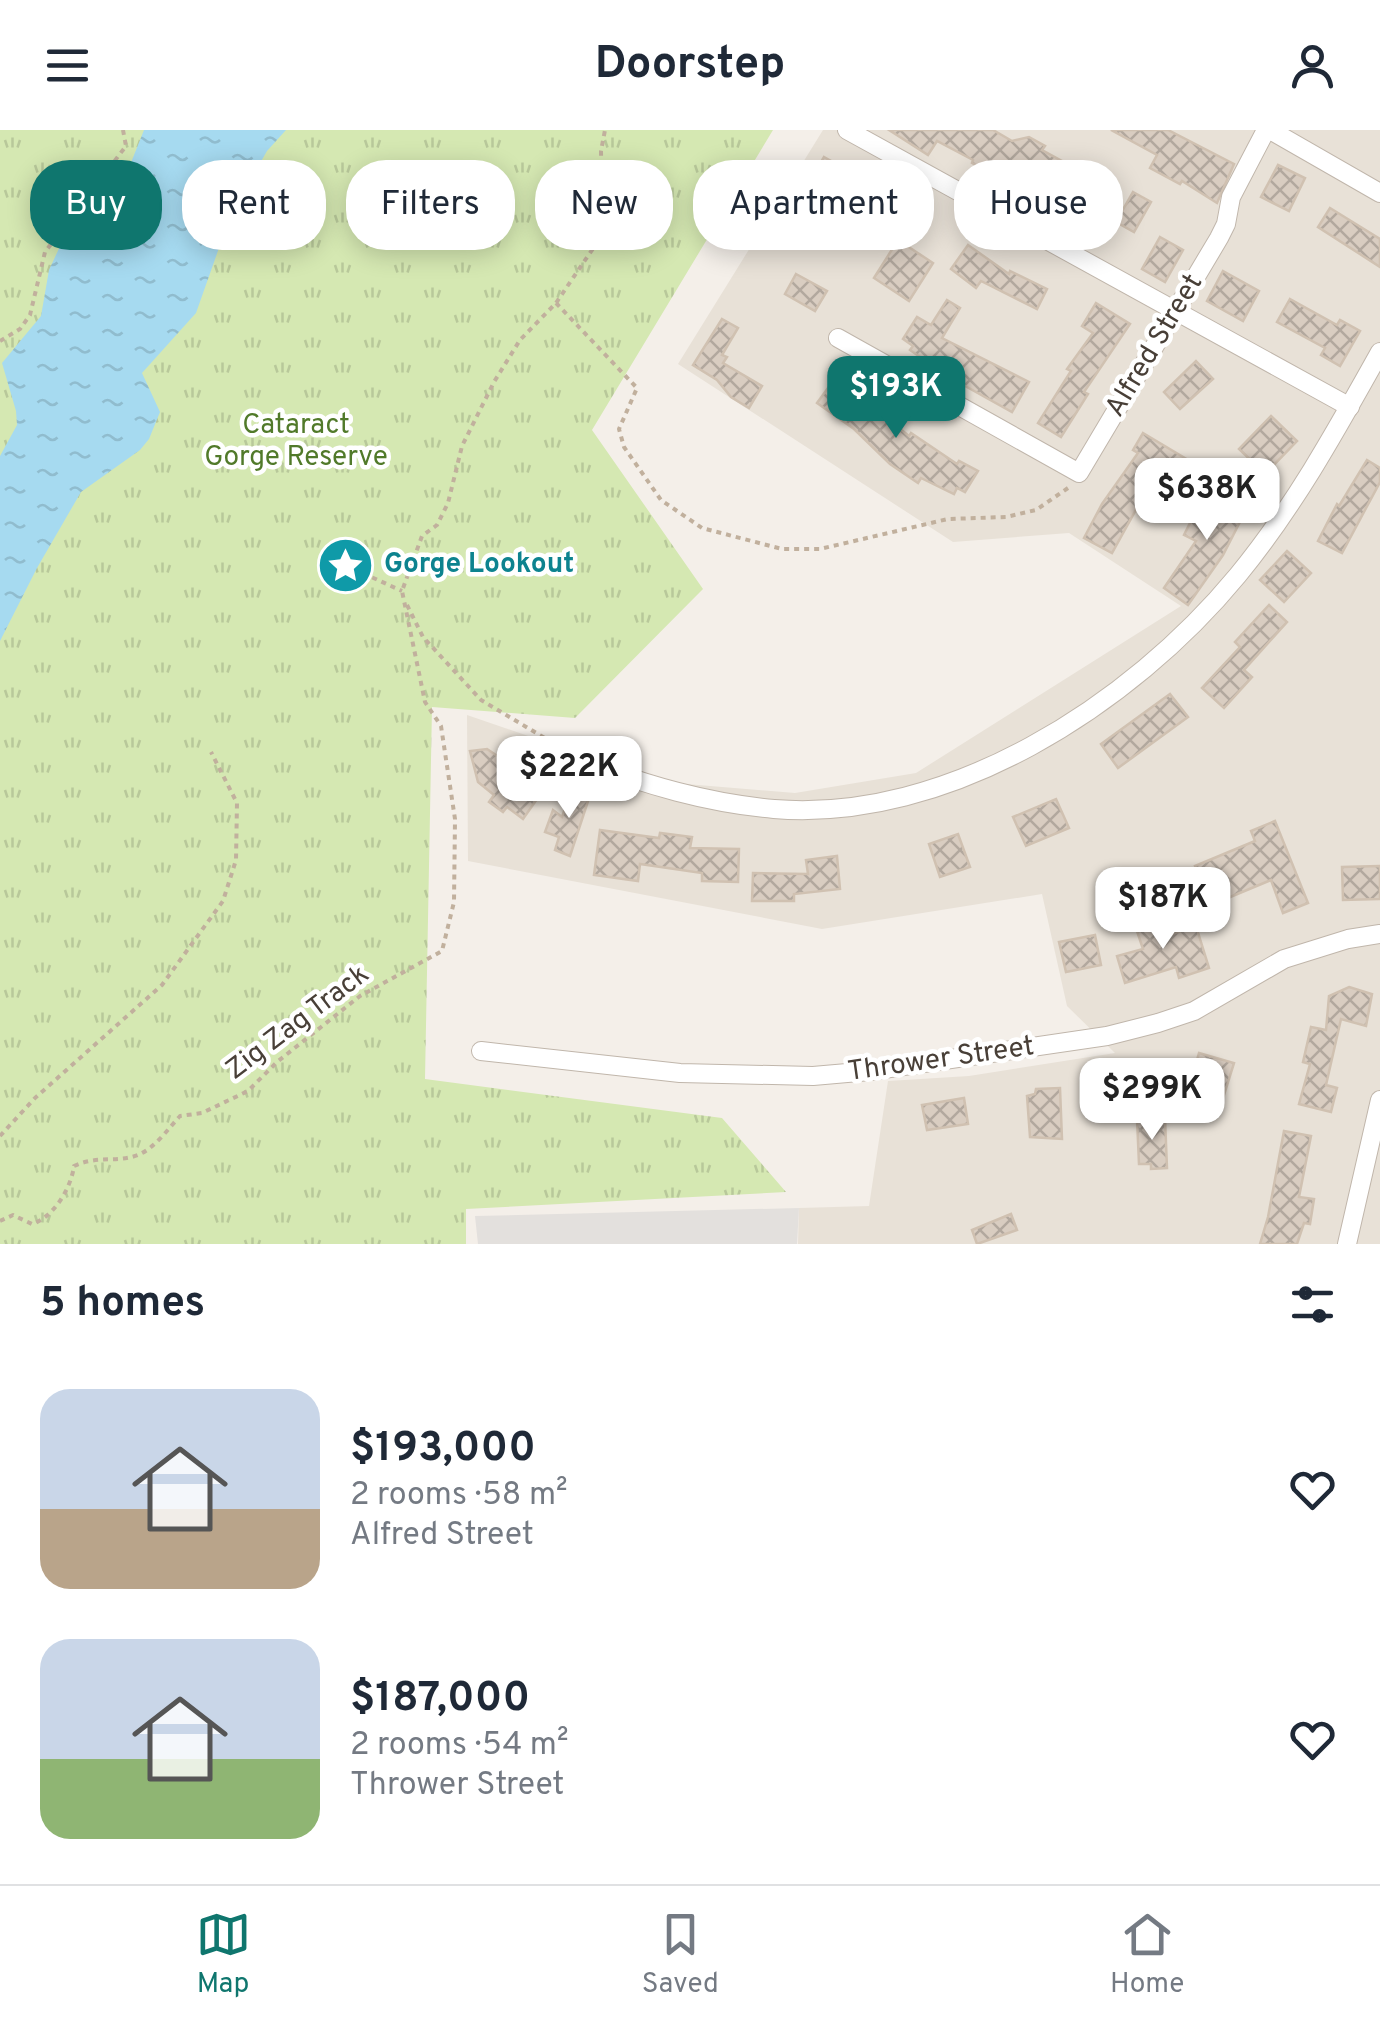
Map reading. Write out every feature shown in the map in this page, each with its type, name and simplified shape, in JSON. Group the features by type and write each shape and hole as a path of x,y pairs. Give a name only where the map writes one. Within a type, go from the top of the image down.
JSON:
{"street":[{"path":"847,130 1350,407"},
{"path":"1268,130 1380,193"},
{"name":"Alfred Street","path":"1079,473 1219,238 1231,197 1268,130"},
{"path":"838,338 1079,473"},
{"path":"584,762 694,798 776,809 864,806 906,798 1006,759 1086,712 1150,663 1236,577 1309,476 1380,352"},
{"name":"Thrower Street","path":"481,1051 680,1073 814,1076 870,1071 1089,1038 1158,1023 1194,1011 1284,958 1380,934"},
{"path":"1347,1244 1380,1100"}],"path":[{"path":"0,342 20,329 30,315 46,252 126,146 123,130"},
{"path":"345,565 402,591 422,536 436,524 448,503 462,446 494,382 520,340 556,303 594,247 602,223 600,152 605,130"},
{"path":"556,303 636,388 623,415 620,437 632,461 661,500 702,528 782,549 820,548 948,519 1006,517 1036,510 1066,490 1079,473"},
{"name":"Zig Zag Track","path":"0,1222 13,1215 32,1224 43,1220 72,1179 74,1166 92,1158 136,1156 180,1116 202,1113 248,1091 277,1062 360,996 442,951 454,902 455,819 442,726 424,702 402,591"},
{"path":"404,601 423,637 481,700 584,762"},
{"path":"0,1136 35,1098 162,984 223,901 236,860 237,803 211,752"}],"shaded area":[{"path":"823,130 1380,130 1380,1244 798,1244 799,1208 869,1206 888,1081 969,1076 1115,1053 1067,1006 1042,894 822,929 468,861 467,715 662,782 795,793 916,773 1181,606 1069,533 953,542 678,364 749,250 934,250 934,160 804,160"},
{"path":"799,1208 797,1244 478,1244 475,1216"}],"green space":[{"name":"Cataract Gorge Reserve","path":"0,130 773,130 755,160 693,160 693,250 701,250 592,430 703,589 575,718 432,707 425,1079 722,1118 786,1192 466,1209 466,1244 0,1244"}],"water":[{"path":"144,130 286,130 262,160 182,160 182,250 218,250 196,313 142,373 160,412 140,450 81,492 0,641 0,456 17,425 2,363 41,316 49,270 58,250 162,250 162,160 132,160"}],"building":[{"path":"889,130 993,130 1012,141 1029,137 1060,160 973,160 937,141 928,155"},
{"path":"1111,130 1168,130 1234,164 1217,203 1182,181 1180,184 1150,168 1157,155"},
{"path":"1278,165 1305,178 1289,211 1261,197"},
{"path":"1133,192 1151,202 1134,232 1123,226 1123,210"},
{"path":"1330,208 1380,239 1380,267 1318,227"},
{"path":"1160,237 1183,250 1165,282 1142,269"},
{"path":"892,250 913,250 933,263 909,301 874,278"},
{"path":"964,250 975,250 1009,274 1010,271 1047,289 1037,309 981,281 976,288 951,269"},
{"path":"1223,271 1259,291 1243,321 1207,301"},
{"path":"796,274 827,291 815,311 785,294"},
{"path":"1290,299 1337,325 1340,320 1360,331 1340,366 1321,355 1325,348 1277,322"},
{"path":"947,300 960,308 942,338 1029,382 1012,412 949,377 910,350 913,346 903,339 917,317 931,325"},
{"path":"1096,303 1130,324 1084,392 1088,394 1061,437 1038,423 1071,371 1067,369 1093,333 1082,326"},
{"path":"722,319 738,328 722,355 727,357 723,363 762,386 749,408 693,365"},
{"path":"1196,361 1213,379 1180,409 1164,392"},
{"path":"836,377 909,436 911,433 957,464 959,461 978,471 965,492 957,488 954,494 921,478 918,483 817,403"},
{"path":"1271,416 1297,441 1265,474 1239,449"},
{"path":"1143,433 1188,460 1178,477 1164,468 1112,553 1084,538 1102,504 1138,453 1133,450"},
{"path":"1367,460 1380,468 1380,482 1342,553 1318,541"},
{"path":"1225,476 1238,484 1229,497 1245,512 1223,555 1188,605 1164,588 1196,541 1184,535 1193,517 1200,521"},
{"path":"1287,551 1311,573 1284,602 1260,580"},
{"path":"1269,605 1287,622 1244,670 1252,677 1224,708 1202,688 1240,647 1235,642"},
{"path":"1170,694 1188,717 1118,768 1101,744"},
{"path":"487,749 521,772 527,763 545,776 531,795 537,799 523,819 507,807 503,812 489,802 494,795 478,782 470,751"},
{"path":"573,786 591,792 570,856 555,850 559,837 545,832 553,810 562,817"},
{"path":"1056,799 1069,828 1026,846 1013,817"},
{"path":"1275,821 1308,903 1283,913 1271,880 1211,905 1195,866 1255,841 1251,831"},
{"path":"600,830 659,838 660,833 692,837 690,848 739,849 738,882 702,881 702,873 640,864 638,881 594,875"},
{"path":"958,834 970,867 940,877 929,844"},
{"path":"837,856 840,889 794,894 794,901 752,901 753,873 808,874 806,860"},
{"path":"1380,866 1380,899 1343,900 1342,867"},
{"path":"1149,911 1157,939 1196,926 1209,968 1179,978 1176,967 1125,983 1117,956 1143,949 1132,916"},
{"path":"1095,935 1101,965 1066,972 1059,942"},
{"path":"1349,987 1372,994 1366,1026 1341,1019 1326,1085 1337,1088 1331,1112 1299,1104 1310,1064 1303,1062 1311,1027 1326,1030 1329,996"},
{"path":"1199,1053 1234,1063 1219,1111 1185,1101"},
{"path":"1060,1088 1062,1139 1030,1137 1027,1096 1035,1094 1036,1089"},
{"path":"964,1098 968,1124 927,1130 922,1105"},
{"path":"1165,1118 1167,1168 1151,1169 1151,1164 1139,1164 1137,1119"},
{"path":"1284,1131 1311,1136 1299,1197 1314,1199 1310,1224 1304,1223 1297,1244 1260,1244 1268,1217"},
{"path":"1011,1214 1017,1230 977,1244 972,1230"}],"place":[{"name":"Gorge Lookout","path":"345,565"}]}
